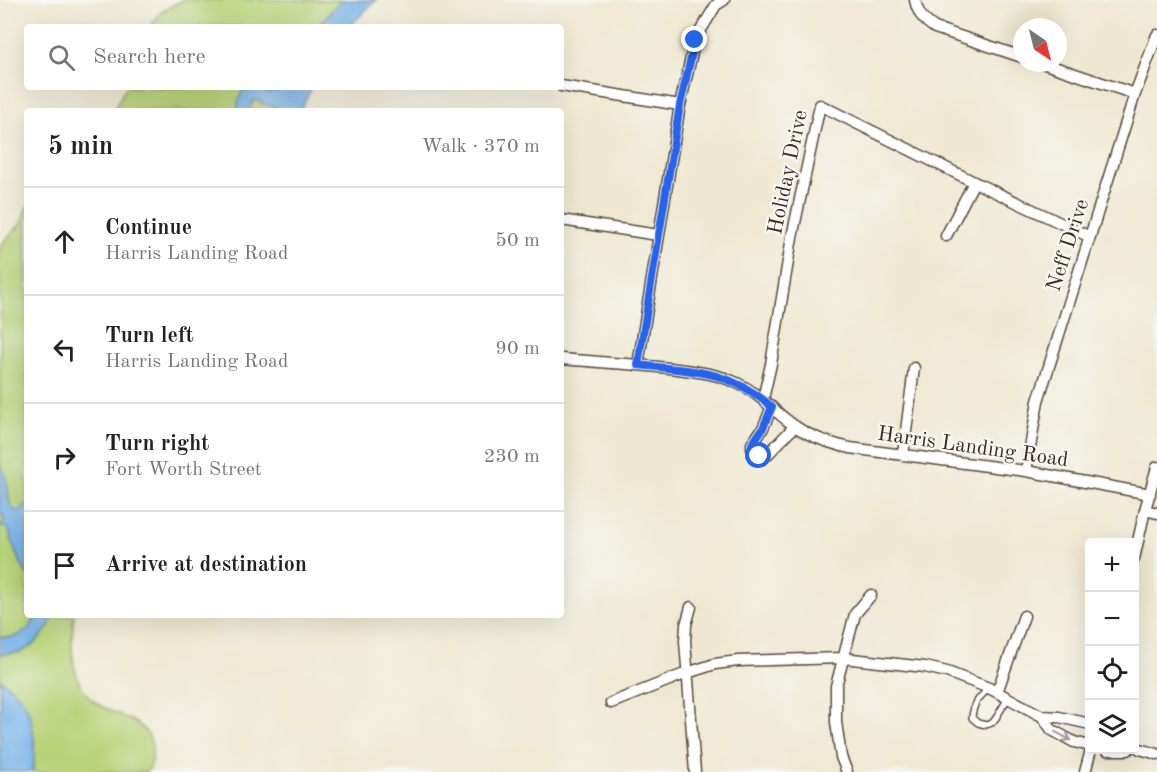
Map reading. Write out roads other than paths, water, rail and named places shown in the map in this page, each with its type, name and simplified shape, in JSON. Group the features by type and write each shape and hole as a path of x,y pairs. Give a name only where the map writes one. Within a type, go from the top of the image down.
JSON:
{"street":[{"path":"915,0 918,12 924,21 935,28 1013,54"},
{"path":"638,365 680,105 695,40 717,2"},
{"name":"Neff Drive","path":"1026,471 1038,401 1157,35"},
{"path":"1067,71 1136,94"},
{"path":"564,86 680,105"},
{"name":"Holiday Drive","path":"768,403 771,364 792,237 820,105 1090,237"},
{"path":"946,236 974,182"},
{"path":"564,220 658,235"},
{"name":"Harris Landing Road","path":"564,359 706,372 724,377 739,383 768,403 795,426 831,444 1026,471 1149,494"},
{"path":"903,455 914,368"},
{"path":"768,403 763,428 752,444 756,455 764,457 795,426"},
{"path":"1139,538 1157,466"},
{"path":"1145,510 1157,513"},
{"path":"847,772 842,758 836,722 837,686 855,614 871,595"},
{"path":"692,607 686,625 685,640 695,772"},
{"path":"993,690 1024,616"},
{"path":"611,703 715,664 738,661 843,658 925,666 970,680 1042,716 1085,723"},
{"path":"1042,716 1052,730 1085,746"},
{"path":"1139,748 1157,754"},
{"path":"1085,772 1089,754"}],"lane":[{"path":"993,690 973,708 972,718 978,723 986,725 992,723 1008,698"}],"water":[{"path":"342,0 376,0 352,24 318,24"},
{"path":"243,90 263,90 269,93 276,90 310,90 302,108 275,108 257,100 253,101 250,108 238,108 238,101"},
{"path":"0,464 6,478 12,508 18,511 24,506 24,569 15,551 8,528 0,527 4,518 0,511"},
{"path":"35,618 52,618 41,637 25,650 0,654 0,637 18,636"},
{"path":"0,680 20,697 30,717 34,736 32,772 0,772"}]}
